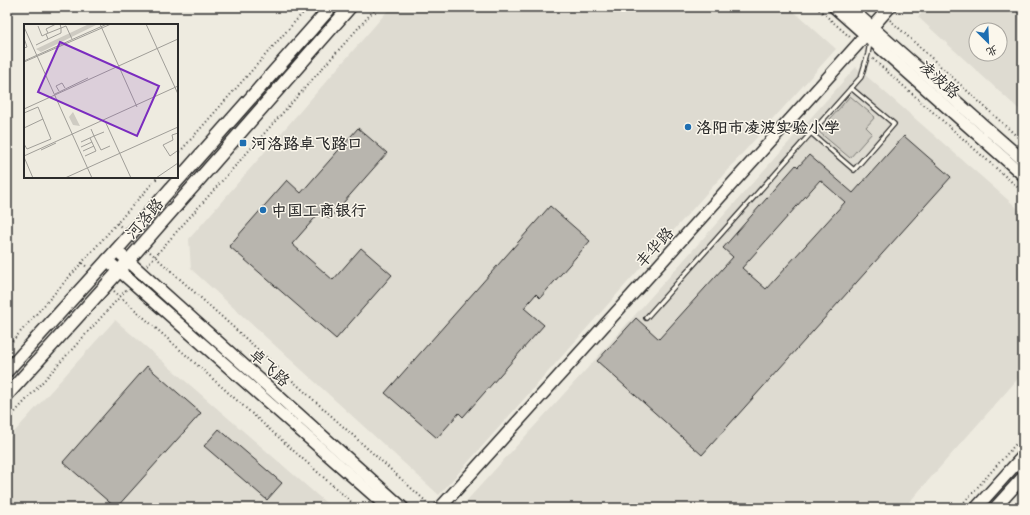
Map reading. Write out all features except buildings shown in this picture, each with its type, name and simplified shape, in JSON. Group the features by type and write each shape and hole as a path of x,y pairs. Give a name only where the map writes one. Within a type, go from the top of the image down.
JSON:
{"main road":[{"name":"河洛路","path":"7,371 331,7"},
{"name":"河洛路","path":"7,395 128,261 350,7"}],"street":[{"name":"凌波路","path":"834,7 871,33 1023,160"},
{"name":"凌波路","path":"849,7 871,33 1023,175"},
{"name":"丰华路","path":"449,508 863,49 871,33 890,7"},
{"name":"丰华路","path":"440,508 858,44 888,18 898,7"},
{"name":"卓飞路","path":"116,250 403,508"},
{"name":"卓飞路","path":"107,260 388,508"},
{"path":"976,508 1023,456"},
{"path":"995,508 1023,477"}],"lane":[{"path":"646,318 861,77 868,54 871,33"},
{"path":"811,133 854,170 894,124 851,88"}],"path":[{"path":"178,154 308,7"},
{"path":"141,273 377,7"},
{"path":"816,7 858,44"},
{"path":"888,18 1023,142"},
{"path":"868,54 1023,192"},
{"path":"7,347 157,178"},
{"path":"117,223 130,234"},
{"path":"142,245 434,508"},
{"path":"82,263 94,274"},
{"path":"7,421 132,282"},
{"path":"106,285 358,508"},
{"path":"959,508 1023,436"},
{"path":"1015,508 1023,499"}],"shaded area":[{"path":"391,7 789,7 836,49 439,495 191,269 189,239"},
{"path":"927,7 1023,7 1023,113 918,17"},
{"path":"856,67 1023,213 1023,373 904,508 460,508 593,362"},
{"path":"850,96 875,117 866,127 872,133 850,158 819,132"},
{"path":"115,320 332,508 7,508 7,440"}],"place":[{"name":"洛阳市凌波实验小学","path":"688,127"},
{"name":"河洛路卓飞路口","path":"243,143"},
{"name":"中国工商银行","path":"263,210"}]}
